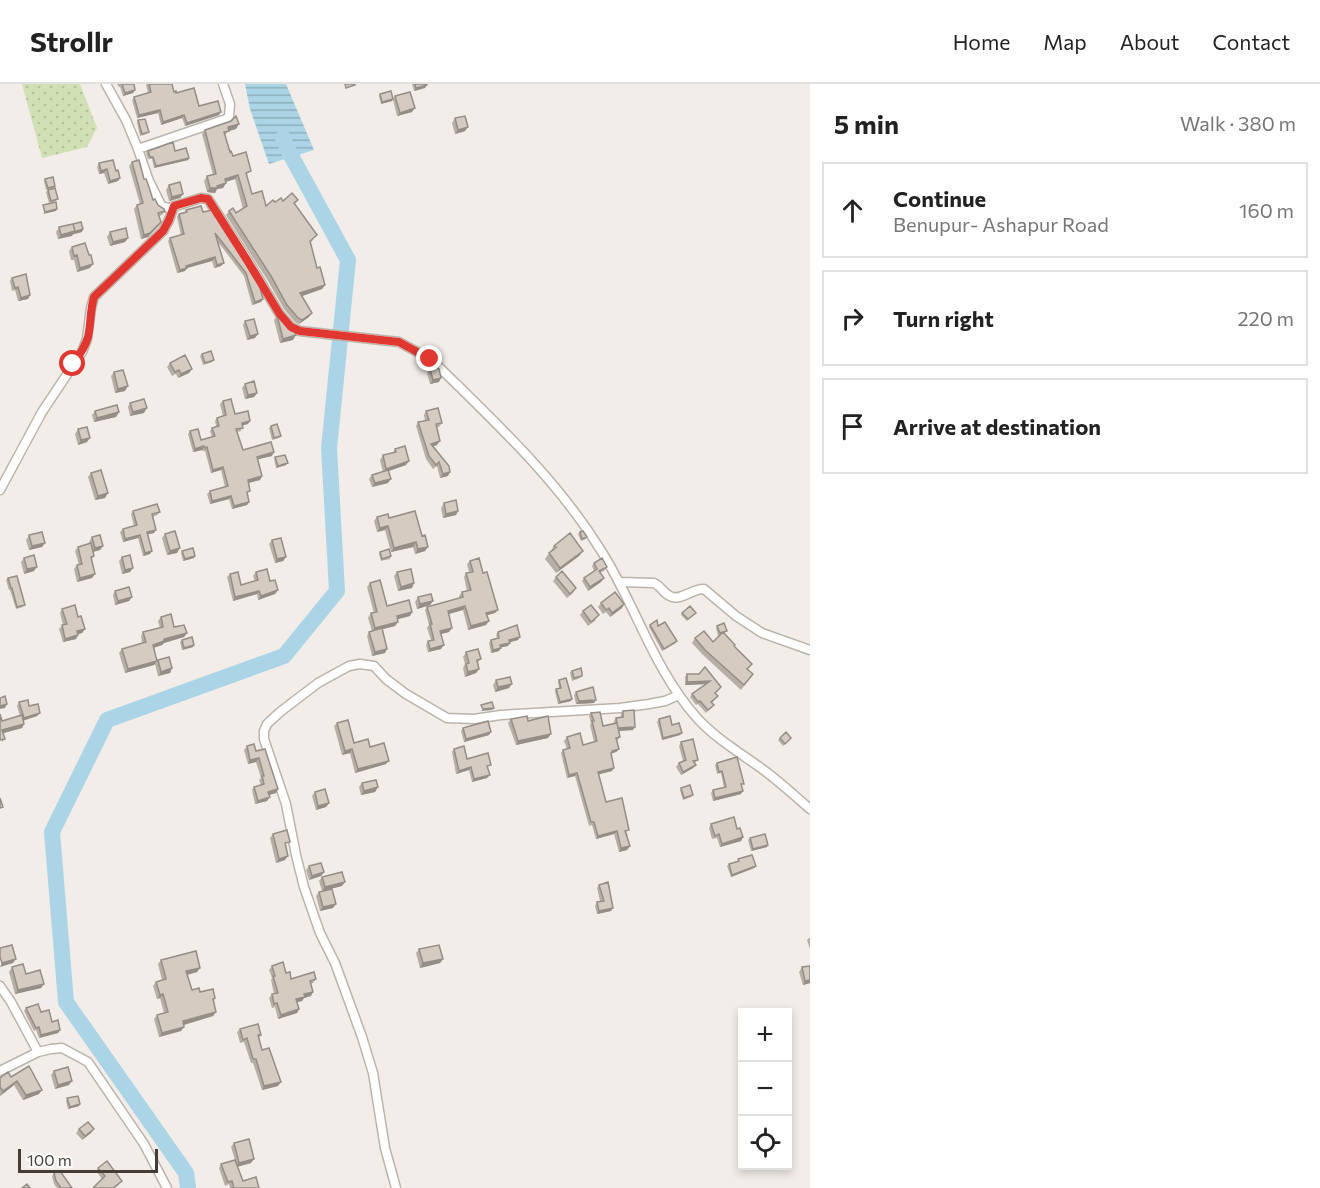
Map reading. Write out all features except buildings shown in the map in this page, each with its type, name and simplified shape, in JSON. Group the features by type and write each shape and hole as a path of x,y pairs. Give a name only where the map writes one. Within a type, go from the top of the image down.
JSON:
{"street":[{"path":"106,84 126,120 149,181 161,205 167,208 201,198 208,199 279,313 291,327 300,331 399,342 430,359 441,369 533,461 591,534 620,582 656,657 698,719 810,809"},
{"path":"138,149 226,119 229,116 230,104 223,84"},
{"path":"0,490 42,412 82,352 87,339 94,297 163,231 174,206"},
{"path":"620,582 654,583 669,596 674,597 698,588 704,589 736,616 762,633 810,650"},
{"path":"396,1188 386,1148 373,1073 362,1037 335,963 320,933 303,887 286,804 264,739 267,724 280,711 318,683 349,666 360,664 374,666 386,679 406,694 447,718 474,719 620,708 665,701 679,694"},
{"path":"0,986 38,1052"},
{"path":"0,1071 51,1048 62,1048 88,1062 144,1144 167,1188"}],"green space":[{"path":"22,84 80,84 97,128 87,147 42,158"}],"water":[{"path":"245,84 286,84 314,150 269,164 250,109"}],"waterway":[{"path":"188,1188 186,1173 66,1002 52,832 107,720 284,656 337,591 329,448 348,260 283,138"}],"route":[{"path":"73,364 82,352 87,339 94,297 163,231 174,206 201,198 208,199 279,313 291,327 300,331 399,342 430,359"}]}
